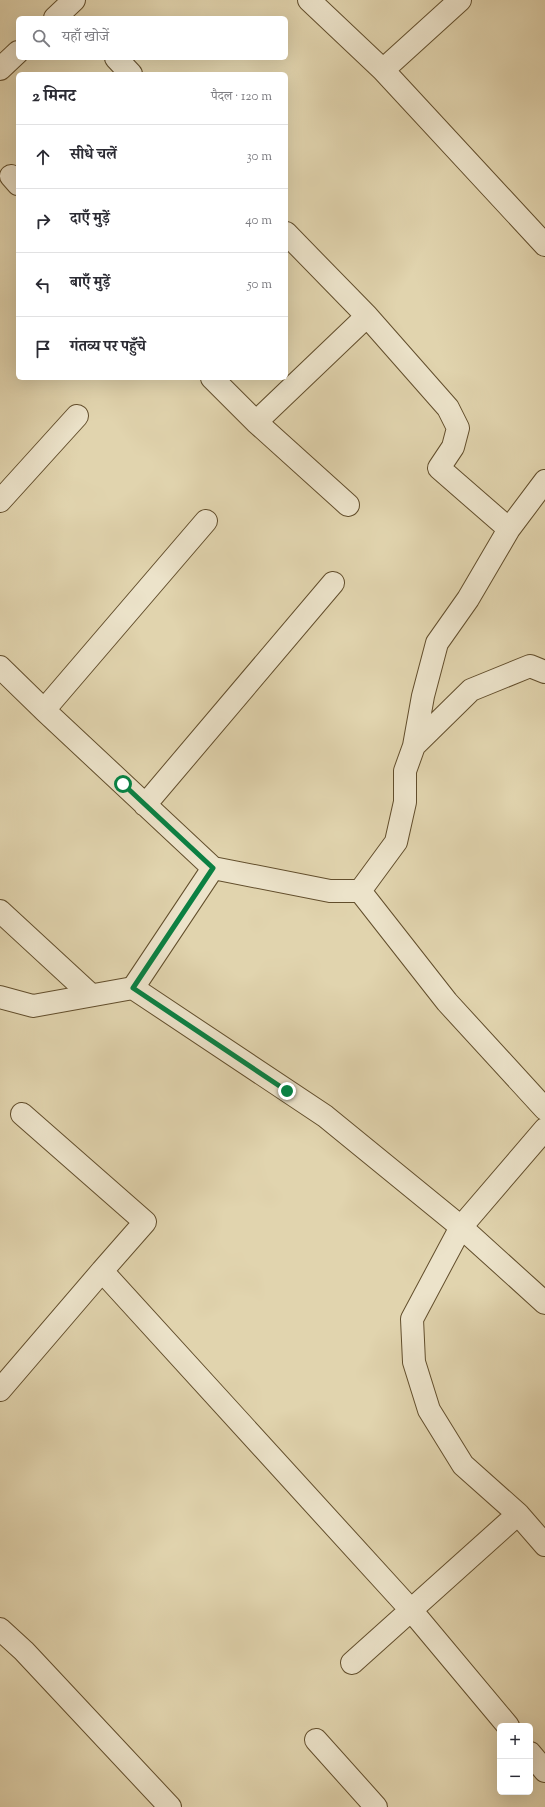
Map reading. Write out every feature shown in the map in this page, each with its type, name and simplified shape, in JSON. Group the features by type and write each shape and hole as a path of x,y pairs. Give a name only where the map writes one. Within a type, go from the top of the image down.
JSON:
{"street":[{"path":"309,0 383,70 545,245"},
{"path":"383,70 460,0"},
{"path":"0,69 16,54"},
{"path":"118,60 129,72"},
{"path":"288,235 367,316 448,408 458,428 453,447 439,468 509,529"},
{"path":"256,422 367,316"},
{"path":"214,380 256,422 348,505"},
{"path":"0,501 77,416"},
{"path":"360,891 396,842 405,802 405,771 414,746 423,696 436,643 468,600 509,529 545,481"},
{"path":"44,710 206,521"},
{"path":"145,805 333,583"},
{"path":"414,746 471,690 530,666 545,672"},
{"path":"0,667 213,868 330,891 360,891"},
{"path":"133,988 213,868"},
{"path":"360,891 447,1002 542,1100"},
{"path":"0,911 91,995"},
{"path":"0,997 33,1006 133,988 325,1116 461,1227 545,1303"},
{"path":"0,1390 145,1222 22,1114"},
{"path":"545,1129 461,1227 412,1319 414,1362 429,1410 463,1465 518,1514 545,1544"},
{"path":"102,1271 411,1610 505,1723"},
{"path":"352,1663 518,1514"},
{"path":"0,1629 29,1657 170,1807"},
{"path":"316,1740 376,1807"},
{"path":"533,1757 545,1771"}],"route":[{"path":"123,784 213,868 133,988 287,1091"}]}
